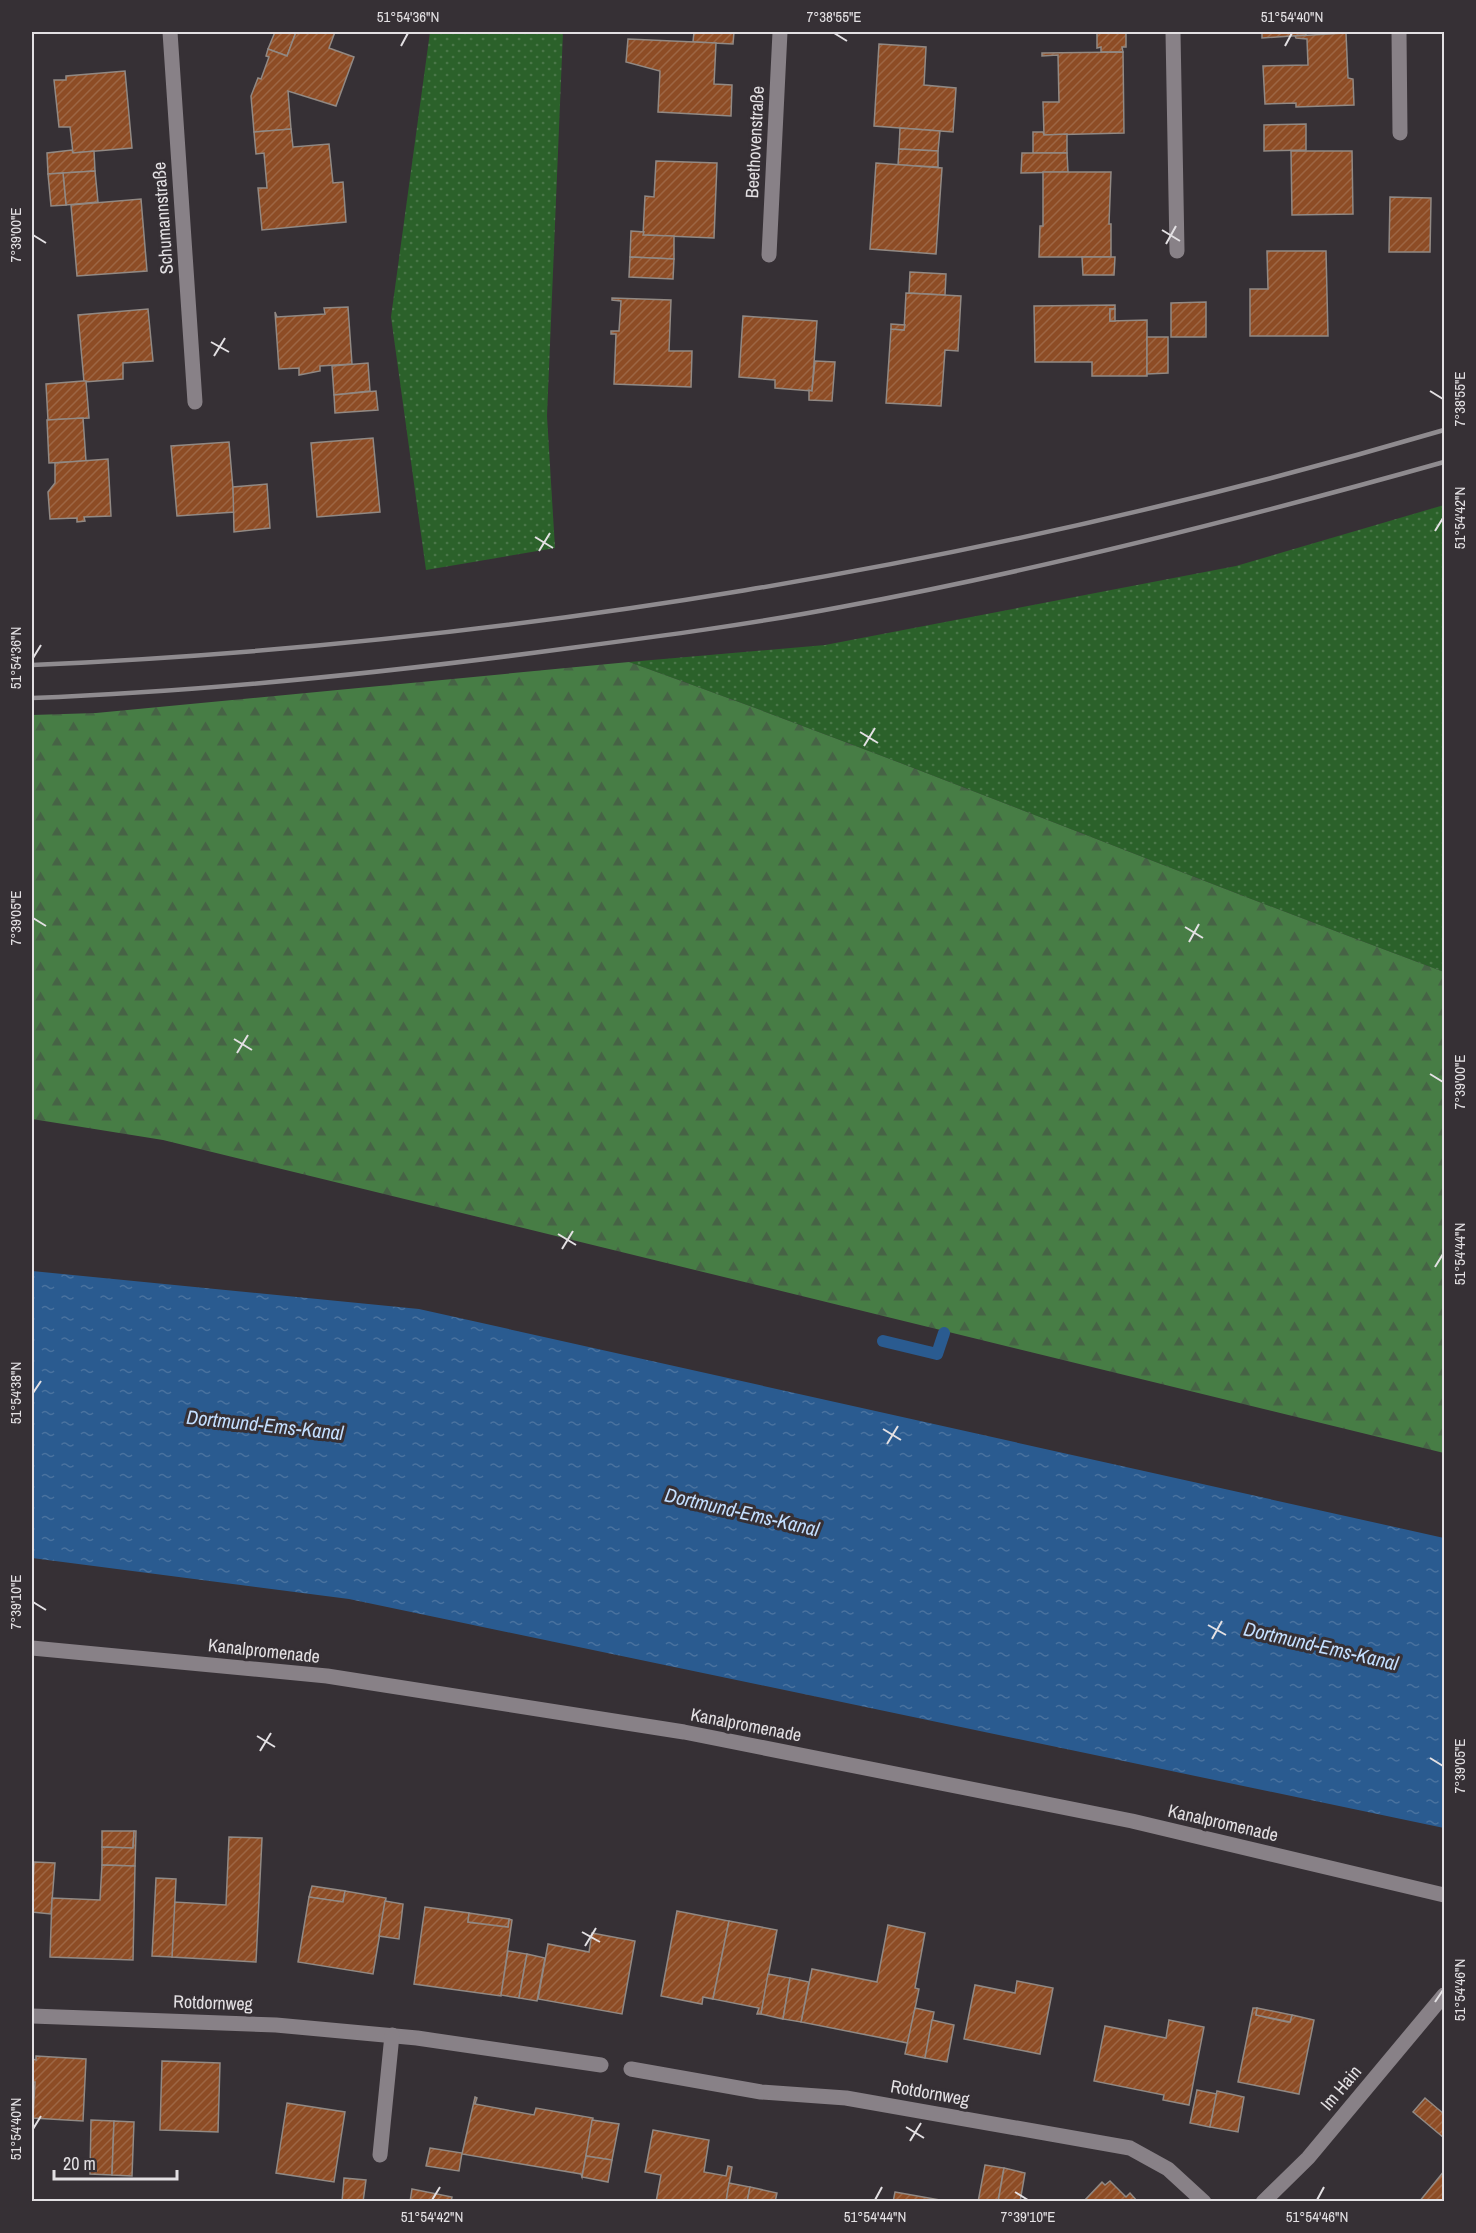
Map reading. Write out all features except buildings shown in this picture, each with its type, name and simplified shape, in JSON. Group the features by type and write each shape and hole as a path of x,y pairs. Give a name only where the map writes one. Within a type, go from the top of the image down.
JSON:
{"street":[{"name":"Schumannstraße","path":"170,32 195,402"},
{"name":"Beethovenstraße","path":"768,255 780,32"},
{"path":"1173,32 1177,251"},
{"path":"1399,32 1400,133"},
{"name":"Kanalpromenade","path":"32,1648 327,1676 684,1732 1132,1821 1444,1895"},
{"name":"Im Hain","path":"1263,2202 1308,2158 1444,1995"},
{"name":"Rotdornweg","path":"32,2016 276,2025 392,2036 601,2065"},
{"path":"380,2156 392,2036"},
{"name":"Rotdornweg","path":"631,2069 761,2092 846,2098 1130,2148 1168,2169 1204,2202"}],"green space":[{"path":"430,32 563,32 547,416 555,548 426,570 391,317"},
{"path":"1444,505 1444,972 732,699 629,662 825,645 1236,566"},
{"path":"629,662 732,699 1444,972 1444,1453 163,1140 32,1119 32,715 96,713"}],"water":[{"name":"Dortmund-Ems-Kanal","path":"32,1271 419,1309 1444,1538 1444,1828 349,1599 32,1558"}],"waterway":[{"path":"883,1341 937,1354 944,1333"}],"railway":[{"path":"32,665 211,654 389,638 568,617 745,590 922,558 1097,521 1271,478 1444,430"},
{"path":"32,698 167,691 369,673 503,657 774,619 917,592 1069,559 1295,503 1444,462"}]}
